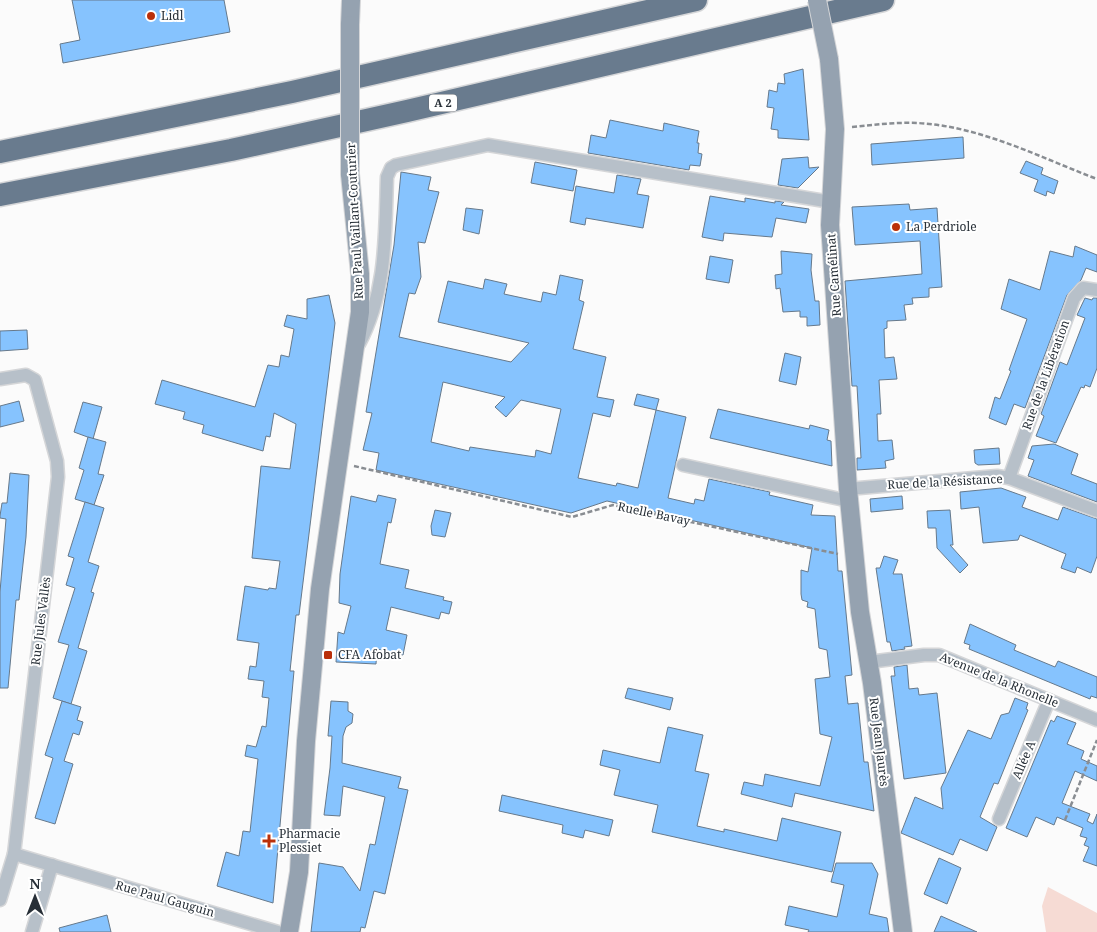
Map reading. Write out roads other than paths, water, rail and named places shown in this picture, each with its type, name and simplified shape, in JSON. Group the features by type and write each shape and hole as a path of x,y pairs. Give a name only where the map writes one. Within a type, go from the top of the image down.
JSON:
{"highway":[{"path":"0,152 265,98 696,0"},
{"name":"A 2","path":"0,195 231,150 426,107 883,0"}],"street":[{"name":"Rue Paul Vaillant-Couturier","path":"289,932 299,872 306,741 320,589 360,312 360,286 350,174 351,0"},
{"name":"Rue Camélinat","path":"817,0 829,59 835,129 831,202 848,495 855,554"},
{"path":"354,352 372,318 377,296 384,255 386,177 391,168 396,166 488,145 831,202"},
{"name":"Rue de la Libération","path":"1009,478 1074,298 1083,288 1097,290"},
{"name":"Rue Jules Vallès","path":"0,379 26,375 35,380 58,470 14,854 0,900"},
{"path":"682,465 848,495"},
{"name":"Rue de la Résistance","path":"848,495 997,476 1009,478 1097,510"},
{"name":"Rue Jean Jaurès","path":"855,554 860,612 869,662 903,932"},
{"name":"Avenue de la Rhonelle","path":"869,662 924,654 939,655 1097,720"},
{"name":"Allée A","path":"999,819 1049,700"},
{"name":"Rue Paul Gauguin","path":"14,854 278,932"},
{"path":"32,932 52,865"}],"place":[{"name":"Lidl","path":"151,16"},
{"name":"La Perdriole","path":"896,227"},
{"name":"CFA Afobat","path":"328,655"},
{"name":"Pharmacie Plessiet","path":"269,841"}]}
